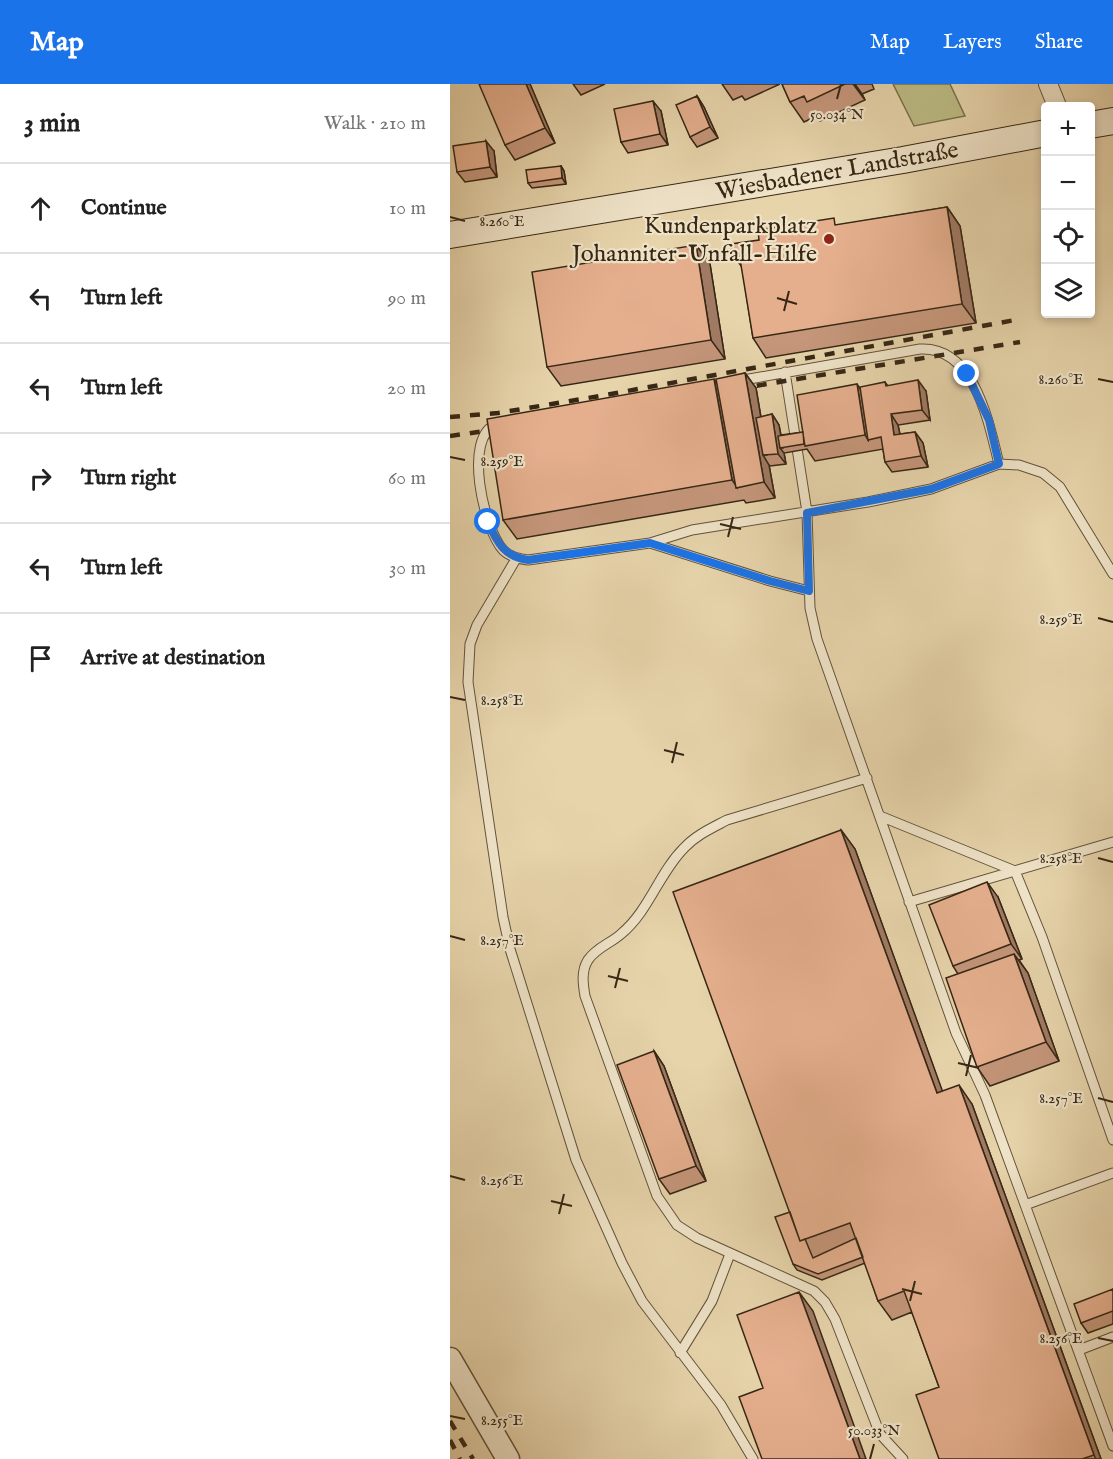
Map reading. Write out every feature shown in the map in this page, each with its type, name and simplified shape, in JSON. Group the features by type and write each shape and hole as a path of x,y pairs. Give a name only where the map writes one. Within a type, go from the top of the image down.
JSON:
{"main road":[{"path":"1095,124 1113,121"},
{"name":"Wiesbadener Landstraße","path":"450,235 903,160 1041,134"}],"street":[{"path":"1048,84 1055,102"},
{"path":"450,1359 508,1459"}],"lane":[{"path":"726,383 920,349 942,351 954,359 967,374 978,395 989,420 999,464"},
{"path":"785,372 807,513 810,608 818,639 956,1033 985,1095 1113,1446"},
{"path":"510,421 491,426 487,430 479,444 478,457 488,522 496,541 505,552 516,559 528,560 650,543 692,530 807,513 931,489 999,464 1019,465 1043,472 1060,487 1113,574"},
{"path":"650,543 809,591"},
{"path":"516,559 477,625 470,644 468,673 503,917 518,978 576,1160 622,1263 642,1300 721,1405 753,1459"},
{"path":"867,778 727,820 706,831 683,848 641,912 621,934 598,948 587,962 582,978 585,996 657,1196 677,1226 730,1254 814,1292 825,1302 880,1434 903,1459"},
{"path":"880,816 1015,871 1042,937 1113,1140"},
{"path":"909,902 1113,842"},
{"path":"1025,1205 1113,1173"},
{"path":"681,1353 712,1301 730,1254"},
{"path":"1079,1350 1113,1338"}],"shaded area":[{"path":"893,84 950,84 965,116 914,126"}],"building":[{"path":"479,84 526,84 545,128 505,145"},
{"path":"782,84 845,84 807,102 804,96 790,102"},
{"path":"697,96 710,127 690,137 676,105"},
{"path":"653,101 660,134 621,142 614,109"},
{"path":"486,141 490,167 457,172 453,146"},
{"path":"561,166 562,178 528,183 526,170"},
{"path":"947,207 962,304 753,338 739,253 732,254 731,244 759,240 758,230 834,218 835,225"},
{"path":"696,245 711,340 547,367 532,272"},
{"path":"745,373 764,482 736,488 716,379"},
{"path":"714,379 732,480 503,520 487,419"},
{"path":"918,380 922,410 891,414 894,435 915,432 921,456 885,462 881,437 868,440 860,387 885,382 886,386"},
{"path":"857,384 865,435 805,446 797,395"},
{"path":"772,414 778,454 763,455 756,418"},
{"path":"803,432 804,444 780,448 778,436"},
{"path":"841,830 937,1093 959,1085 1094,1455 1082,1459 939,1459 916,1395 939,1387 904,1291 878,1301 850,1223 800,1241 673,892"},
{"path":"987,882 1011,944 953,966 929,905"},
{"path":"1014,954 1046,1042 977,1067 946,978"},
{"path":"654,1051 696,1166 659,1179 617,1065"},
{"path":"790,1212 800,1241 805,1239 813,1258 856,1238 863,1257 818,1274 793,1264 775,1217"},
{"path":"1113,1289 1113,1311 1081,1323 1074,1304"},
{"path":"799,1292 860,1459 762,1459 739,1397 763,1388 737,1315"}],"railway":[{"path":"450,417 498,413 600,396 1015,320"},
{"path":"737,389 1020,342"},
{"path":"450,436 506,428"},
{"path":"450,1421 473,1459"},
{"path":"450,1440 460,1459"}],"place":[{"name":"Kundenparkplatz Johanniter-Unfall-Hilfe","path":"829,239"}],"route":[{"path":"488,522 496,541 505,552 516,559 528,560 650,543 809,591 807,513 931,489 999,464 989,420 967,374"}]}
